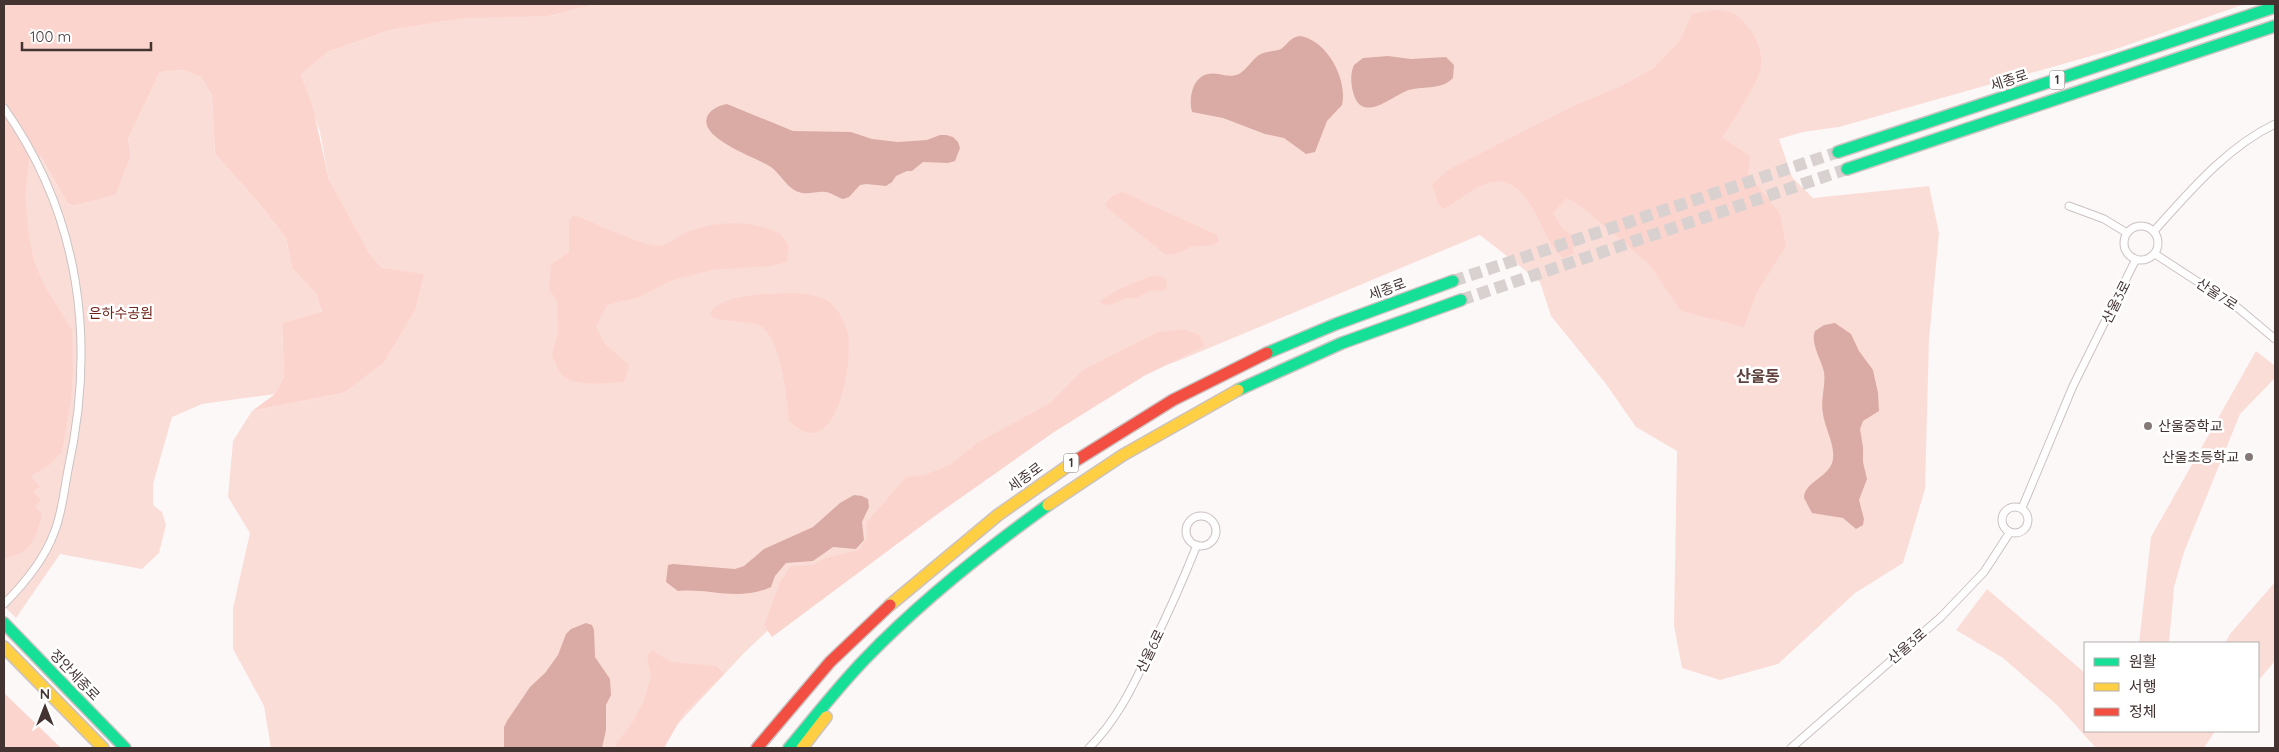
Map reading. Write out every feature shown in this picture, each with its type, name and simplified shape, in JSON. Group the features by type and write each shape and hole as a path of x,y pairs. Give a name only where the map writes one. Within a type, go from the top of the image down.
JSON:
{"highway":[{"name":"세종로","path":"1838,152 2275,7"},
{"name":"1","path":"1847,169 2275,26"},
{"name":"세종로","path":"757,748 839,653 907,590 1003,511 1055,473 1134,423 1217,377 1296,340 1378,307 1454,281"},
{"name":"1","path":"789,748 854,671 920,607 994,545 1068,490 1149,439 1230,394 1303,359 1386,326 1461,300"},
{"path":"747,748 811,674 843,642 907,590"},
{"path":"802,748 848,689 920,607"},
{"name":"정안세종로","path":"4,623 125,748"},
{"path":"4,647 103,748"}],"street":[{"path":"4,108 30,149 59,212 74,271 82,334 79,415 55,533 35,568 4,604"},
{"path":"2154,231 2185,196 2228,154 2260,131 2275,124"},
{"path":"2070,206 2104,219 2127,233"},
{"path":"2138,226 2150,227 2154,231 2159,241 2155,254 2147,259 2136,259 2127,253 2124,242 2127,233 2138,226"},
{"name":"산울7로","path":"2155,254 2238,308 2275,339"},
{"name":"산울3로","path":"2022,508 2073,386 2136,259"},
{"path":"2010,507 2022,508 2028,516 2028,525 2023,531 2010,532 2002,522 2004,513 2010,507"},
{"path":"1198,516 1208,518 1215,524 1214,539 1207,545 1197,546 1192,543 1187,535 1187,526 1190,521 1198,516"},
{"name":"산울3로","path":"1791,748 1941,617 1984,572 2010,532"},
{"name":"산울6로","path":"1089,748 1106,731 1127,699 1180,589 1197,546"}],"green space":[{"path":"597,4 2245,4 2116,49 1839,127 1803,132 1779,139 1792,177 1813,198 1929,186 1939,233 1929,339 1925,489 1903,563 1855,593 1778,664 1720,680 1682,668 1674,626 1677,451 1636,427 1606,384 1551,316 1540,282 1480,235 1178,361 1099,387 863,552 780,619 745,652 661,742 658,748 271,748 264,706 233,649 233,608 250,533 228,497 233,441 252,411 343,393 382,268 358,240 329,180 320,132 301,75 328,52 390,30 488,13 549,16"},
{"name":"은하수공원","path":"184,70 201,77 212,96 215,154 257,201 286,238 292,268 316,294 322,313 282,323 284,376 275,394 202,404 172,417 153,484 153,505 162,512 166,525 159,553 142,569 60,554 16,618 4,606 4,142 40,156 67,203 73,206 116,195 131,156 128,139 160,72"},
{"path":"2256,351 2275,366 2275,378 2240,414 2184,552 2174,587 2169,642 2139,642 2151,537"},
{"path":"2275,582 2275,661 2259,680 2259,642 2226,642 2230,634"},
{"path":"1987,589 2084,672 2084,732 2214,732 2204,748 2096,748 2057,705 2003,658 1956,630"}],"shaded area":[{"path":"4,4 597,4 549,16 463,18 390,30 328,52 301,75 313,108 329,180 369,253 382,268 424,274 415,310 383,363 343,393 252,411 275,394 284,376 282,323 322,312 316,294 292,268 286,238 257,201 215,154 212,96 201,77 184,70 160,72 128,139 131,156 116,195 73,206 67,203 41,157 29,159 25,198 29,237 34,261 43,283 72,330 73,370 71,401 62,452 48,466 31,476 40,487 33,491 41,500 35,506 42,514 35,537 27,549 14,556 4,558"},
{"path":"1712,10 1728,11 1740,18 1754,35 1760,50 1761,66 1756,81 1722,138 1750,156 1748,174 1780,214 1786,246 1757,292 1744,327 1681,311 1649,264 1582,207 1567,198 1553,213 1562,228 1573,236 1573,254 1563,258 1552,245 1524,196 1516,188 1506,183 1494,182 1480,186 1444,209 1439,205 1432,185 1448,170 1575,105 1617,88 1653,69 1679,42 1692,14"},
{"path":"1299,36 1309,39 1326,53 1333,62 1342,84 1342,105 1327,121 1315,152 1306,154 1284,138 1265,134 1223,118 1192,112 1192,93 1195,84 1201,77 1211,74 1229,76 1239,74 1259,55 1281,49"},
{"path":"1388,56 1411,59 1446,57 1454,65 1453,78 1443,85 1406,91 1376,106 1369,108 1362,106 1357,101 1352,89 1351,75 1354,65 1363,58"},
{"path":"727,104 793,131 851,132 872,139 898,142 927,140 940,135 946,135 953,137 958,142 960,148 955,161 948,163 923,162 912,171 896,176 886,186 860,185 849,197 843,199 826,192 800,192 789,186 771,167 730,146 711,132 706,123 708,115 716,108"},
{"path":"1123,192 1217,235 1219,241 1214,245 1190,247 1179,253 1166,255 1107,208 1105,204 1112,196"},
{"path":"574,215 643,243 660,246 698,228 734,223 758,226 770,229 783,237 789,246 787,262 771,266 712,270 672,280 639,297 607,305 596,327 604,343 629,365 624,382 592,384 575,382 561,374 552,355 558,332 557,301 549,289 551,265 569,252 569,220"},
{"path":"1158,275 1167,280 1166,290 1150,291 1137,298 1125,298 1105,305 1099,302 1127,286"},
{"path":"795,293 819,297 834,306 843,320 847,330 849,345 843,392 831,420 822,429 812,433 805,432 789,421 781,367 777,352 765,329 756,324 713,318 710,312 721,303 741,297"},
{"path":"1835,323 1851,334 1859,351 1873,370 1878,393 1879,411 1863,421 1860,429 1863,462 1867,479 1859,500 1864,519 1863,525 1856,529 1843,518 1812,513 1804,498 1808,487 1827,471 1833,459 1833,448 1822,409 1824,372 1815,346 1814,336 1815,331 1824,325"},
{"path":"1184,329 1199,335 1205,346 1144,376 1054,432 932,518 772,637 764,625 780,582 791,566 813,565 825,558 859,550 867,537 866,523 906,477 924,475 950,465 977,443 1050,403 1083,370 1158,332"},
{"path":"854,495 868,499 869,507 862,522 864,540 856,549 833,547 813,561 786,563 775,576 771,587 747,594 678,591 666,582 668,565 735,569 744,566 764,549 813,527 840,503"},
{"path":"586,623 592,625 594,630 595,657 610,679 611,695 606,705 606,730 602,748 504,748 504,727 507,721 530,687 545,673 558,655 566,634 571,629"},
{"path":"652,650 671,662 716,666 724,674 684,713 664,748 616,748 617,743 632,723 644,701 651,676 647,656"},
{"path":"4,693 61,748 4,748"}],"tunnel":[{"path":"1453,281 1838,152"},
{"path":"1461,300 1847,169"}],"traffic: fast":[{"path":"1838,152 2275,7"},
{"path":"1847,169 2275,26"},
{"path":"1267,353 1336,324 1453,281"},
{"path":"1238,390 1342,343 1461,300"},
{"path":"789,748 855,670 908,617 976,559 1048,505"},
{"path":"4,623 125,748"}],"traffic: slow":[{"path":"1048,505 1123,455 1238,390"},
{"path":"890,605 998,515 1072,463"},
{"path":"4,647 103,748"},
{"path":"802,748 826,717"}],"traffic: jam":[{"path":"1072,463 1173,400 1267,353"},
{"path":"757,748 830,662 890,605"}],"place":[{"name":"산울중학교","path":"2148,426"},
{"name":"산울초등학교","path":"2249,457"}],"district":[{"name":"산울동","path":"1758,376"}]}
